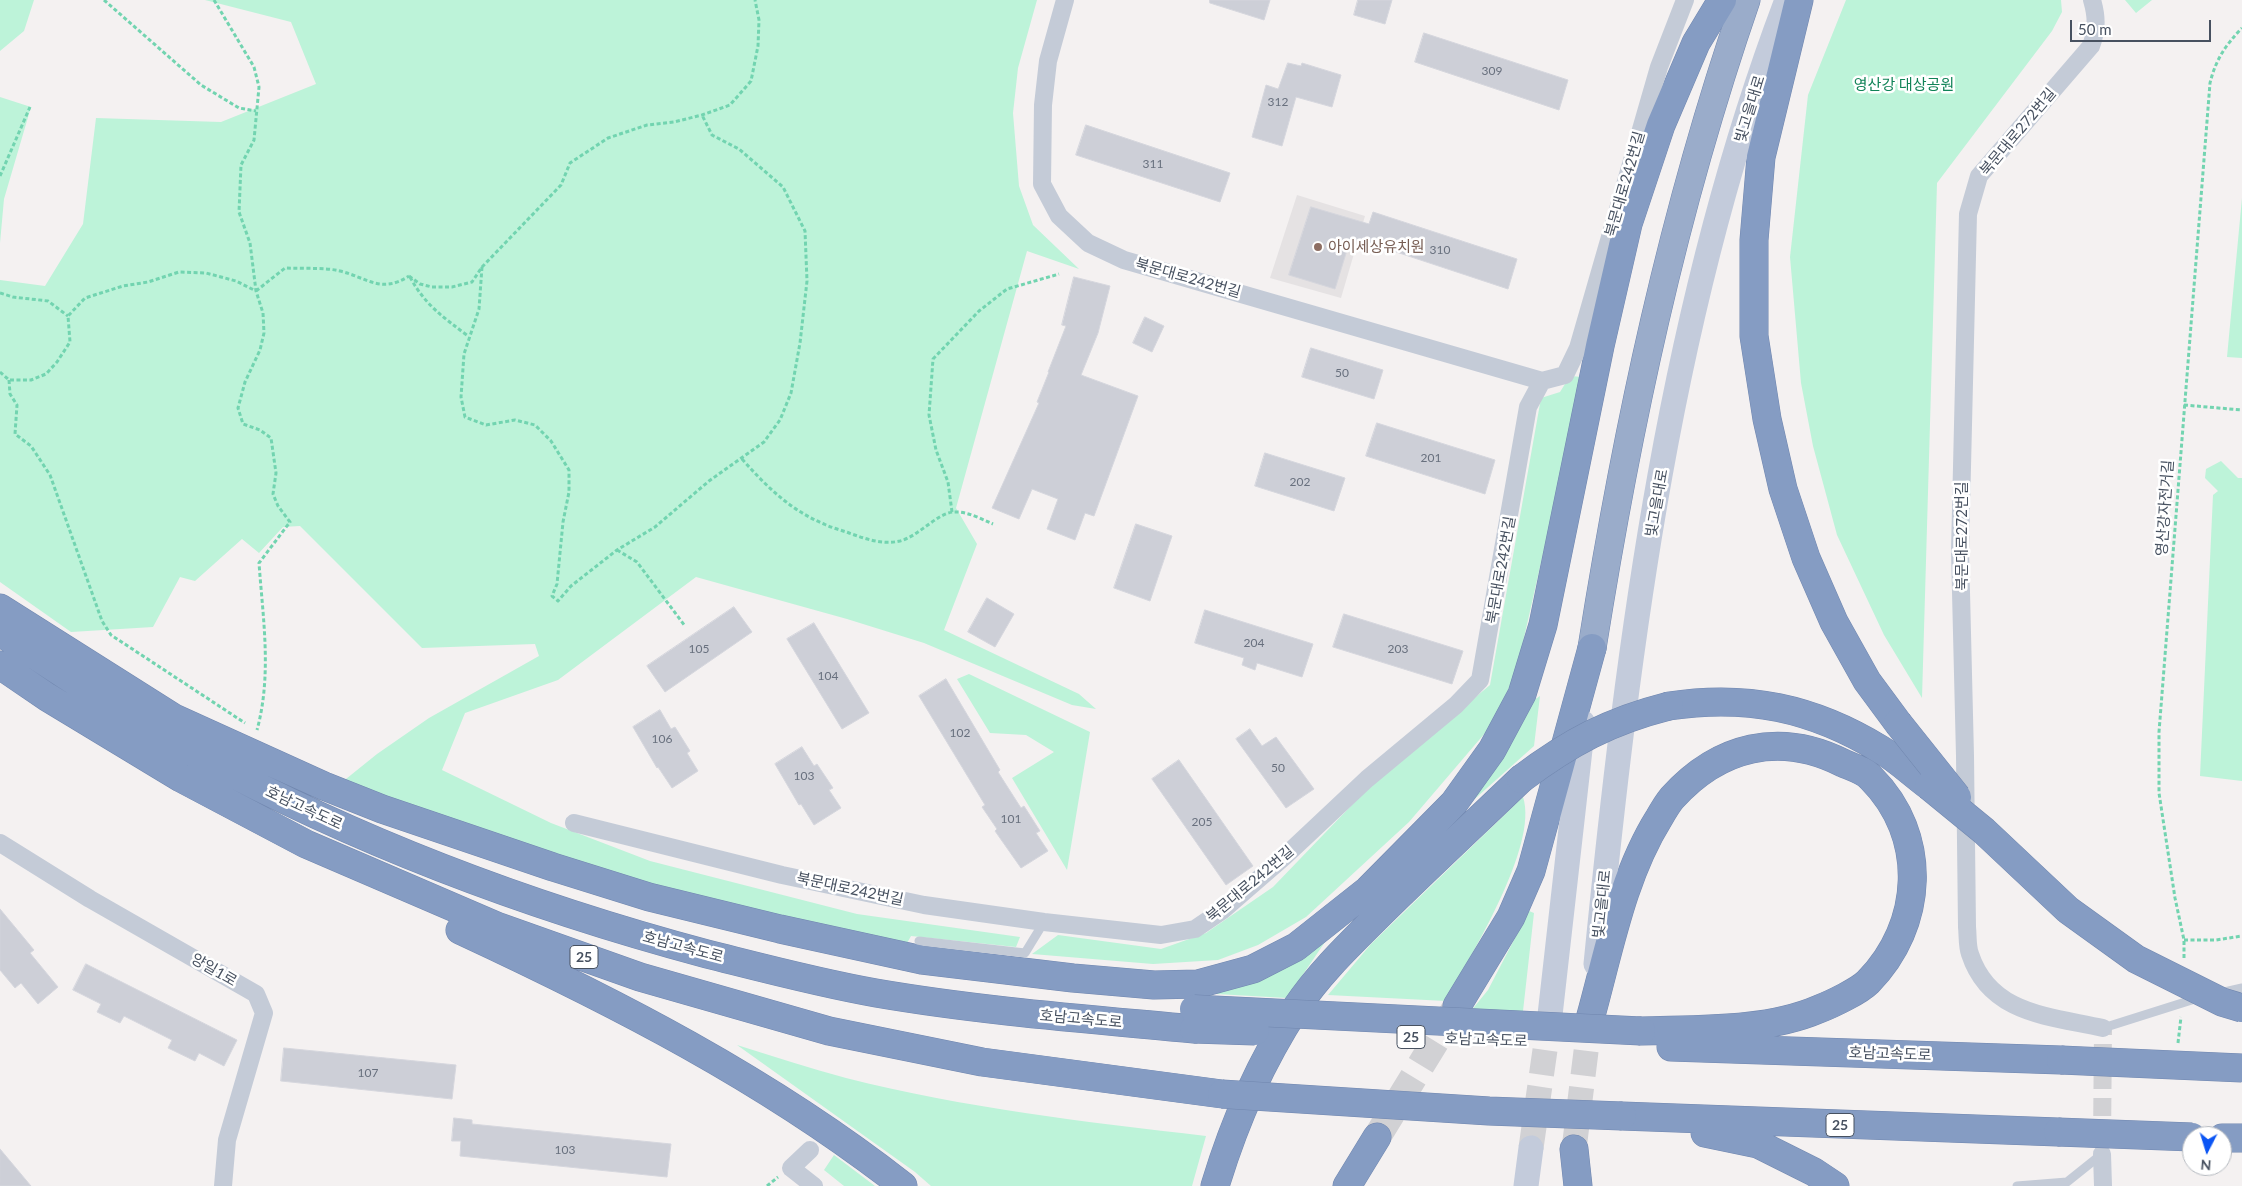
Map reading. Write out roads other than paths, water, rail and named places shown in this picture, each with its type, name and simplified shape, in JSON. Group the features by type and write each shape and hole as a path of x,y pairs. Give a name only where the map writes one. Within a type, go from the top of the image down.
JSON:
{"highway":[{"path":"174,718 324,786 382,809 553,867 649,897 780,929 922,960 1145,985 1198,984 1253,969 1296,947 1368,890 1454,803 1492,750 1522,694 1543,625 1600,346 1628,224 1661,126 1696,43 1722,0"},
{"path":"1457,1006 1511,917 1531,871 1592,648 1604,569 1641,382 1665,274 1693,167 1746,0"},
{"path":"1799,0 1761,157 1754,240 1754,336 1767,419 1781,480 1806,558 1834,622 1867,681 1984,831"},
{"path":"0,608 174,718 256,767 367,820 438,849 612,911 708,939 820,966 918,983 1194,1019"},
{"name":"호남고속도로","path":"0,632 81,685 208,760 312,813 447,871 544,906 653,939 769,970 876,993 1042,1015 1194,1019 1635,1038 2242,1068"},
{"name":"호남고속도로","path":"0,665 47,697 181,778 306,844 499,927 640,978 829,1031 982,1062 1222,1094 1489,1111 2182,1137"},
{"path":"1215,1186 1226,1149 1258,1074 1297,1007 1319,978 1347,947 1521,779 1595,731 1634,715 1669,706 1702,701 1755,703 1794,710 1835,723 1874,745 1929,786 1984,831 2068,910 2136,959 2222,1002 2242,1008"},
{"path":"1590,1019 1625,893 1643,844 1671,799 1703,769 1743,750 1786,745 1829,756 1870,777 1898,814 1913,861 1910,908 1894,949 1866,984 1819,1010 1774,1022 1635,1038"},
{"path":"306,844 432,917 541,968 632,1014 769,1092 863,1155 903,1186"},
{"path":"1622,1116 1758,1144 1814,1172 1834,1186"},
{"path":"1347,1186 1377,1137"},
{"path":"1574,1148 1578,1186"}],"main road":[{"name":"빛고을대로","path":"1590,1019 1615,775 1644,574 1681,375 1703,274 1729,178 1765,58 1788,0"},
{"path":"1550,1015 1592,648"},
{"path":"1526,1186 1531,1148"},
{"path":"1569,1186 1574,1148"}],"street":[{"name":"북문대로242번길","path":"1065,0 1048,61 1043,105 1042,184 1059,216 1088,243 1124,260 1311,313 1542,382 1565,375 1578,348 1659,67 1685,0"},
{"name":"북문대로272번길","path":"2092,0 2096,13 2096,31 2091,46 1980,176 1972,195 1968,214 1960,551 1966,756 1966,927 1970,954 1981,975 1996,994 2016,1008 2041,1017 2103,1028"},
{"name":"북문대로242번길","path":"574,823 782,875 924,905 1044,922 1161,935 1195,929 1223,910 1284,857 1367,779 1456,705 1480,680 1528,407 1542,382"},
{"name":"양일1로","path":"0,843 90,899 256,994 264,1013 227,1140 223,1186"},
{"path":"810,1150 791,1168 814,1186"},
{"path":"2102,1154 2103,1186"}],"lane":[{"path":"919,941 1026,953 1044,922"},
{"path":"2103,1028 2183,1002 2242,988"},
{"path":"2017,1186 2067,1182 2102,1154"}],"tunnel":[{"path":"1377,1137 1457,1006"},
{"path":"1531,1148 1550,1015"},
{"path":"1574,1149 1590,1019"},
{"path":"2102,1143 2103,1028"}],"place":[{"name":"아이세상유치원","path":"1318,247"}],"park label":[{"name":"영산강 대상공원","path":"1904,85"}]}
